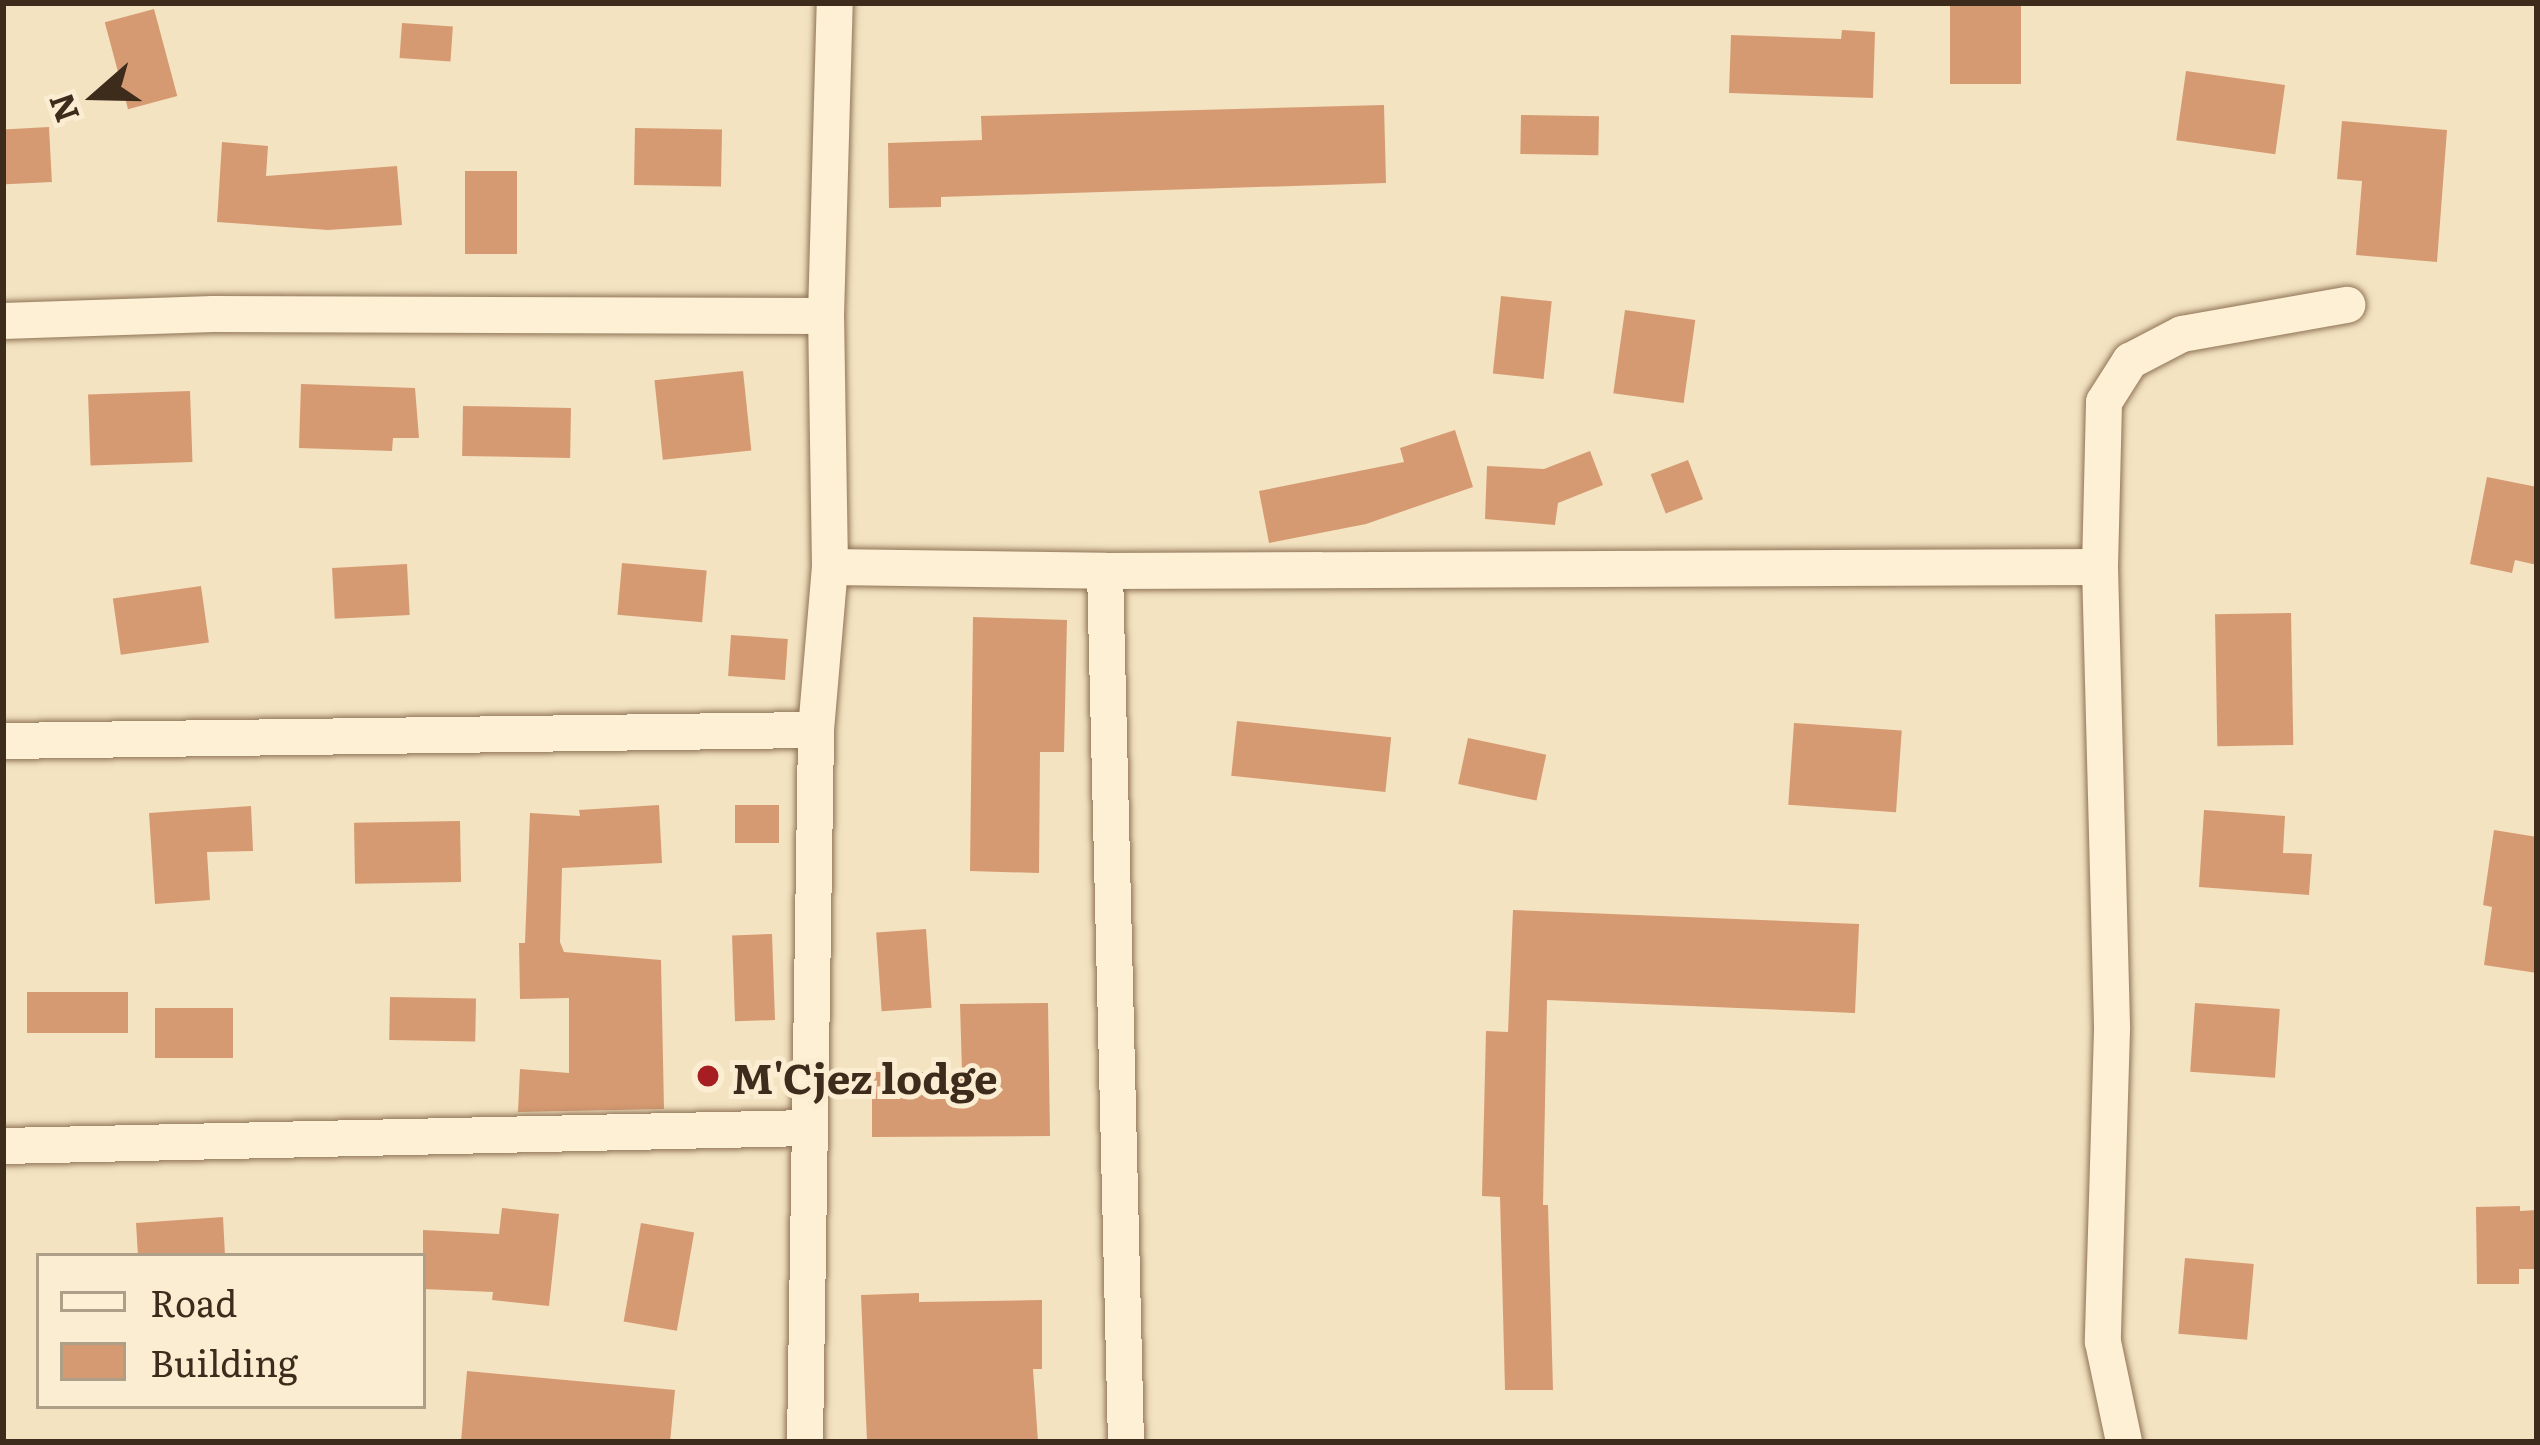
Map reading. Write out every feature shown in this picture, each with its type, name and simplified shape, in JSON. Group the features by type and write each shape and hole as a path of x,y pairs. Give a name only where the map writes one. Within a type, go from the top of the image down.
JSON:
{"street":[{"path":"805,1442 815,730 830,567 826,316 835,3"},
{"path":"2123,1442 2103,1342 2112,1030 2100,567 2104,402 2130,361 2182,334 2348,305"},
{"path":"3,321 212,314 826,316"},
{"path":"830,567 1105,572 2100,567"},
{"path":"1105,572 1126,1442"},
{"path":"3,741 815,730"},
{"path":"3,1146 806,1128"}],"building":[{"path":"1950,3 2021,3 2021,84 1950,84"},
{"path":"154,9 177,96 128,109 105,22"},
{"path":"402,23 453,27 450,61 400,58"},
{"path":"1842,30 1875,32 1873,98 1729,93 1731,35 1841,39"},
{"path":"2186,71 2285,85 2275,154 2176,140"},
{"path":"1384,105 1386,183 941,197 941,207 889,208 888,143 982,140 981,116"},
{"path":"1521,115 1599,116 1598,155 1520,154"},
{"path":"2342,121 2447,130 2437,262 2356,255 2362,181 2337,179"},
{"path":"49,127 52,182 6,184 3,129"},
{"path":"635,128 722,130 721,187 634,185"},
{"path":"222,142 268,146 266,176 397,166 402,225 328,230 217,222"},
{"path":"465,171 517,171 517,254 465,254"},
{"path":"1501,296 1552,301 1544,379 1493,374"},
{"path":"1625,310 1695,320 1684,403 1613,393"},
{"path":"743,371 751,451 663,460 654,380"},
{"path":"301,384 415,388 419,438 393,438 392,451 299,448"},
{"path":"190,391 192,462 91,466 88,395"},
{"path":"463,406 571,408 570,458 462,456"},
{"path":"1455,430 1473,487 1366,524 1269,543 1259,491 1404,462 1400,448"},
{"path":"1590,451 1603,485 1558,503 1555,525 1485,519 1487,466 1544,469"},
{"path":"1688,460 1703,499 1666,514 1651,474"},
{"path":"2487,477 2537,487 2537,565 2515,560 2512,573 2470,564"},
{"path":"622,563 707,570 702,622 617,615"},
{"path":"407,564 410,615 335,619 332,568"},
{"path":"201,586 209,642 121,655 113,598"},
{"path":"2291,613 2293,745 2217,746 2215,614"},
{"path":"973,617 1067,620 1064,752 1040,752 1039,873 970,871"},
{"path":"731,635 788,639 785,680 728,676"},
{"path":"1237,721 1391,737 1385,792 1231,776"},
{"path":"1794,723 1902,731 1896,812 1788,805"},
{"path":"1468,738 1546,755 1536,801 1458,784"},
{"path":"659,805 662,863 562,868 560,942 564,952 661,960 664,1109 518,1112 520,1069 569,1073 569,998 520,999 519,943 525,943 530,813 580,816 579,810"},
{"path":"735,805 779,805 779,843 735,843"},
{"path":"251,806 253,851 207,852 210,900 155,904 149,813"},
{"path":"2204,810 2285,816 2283,853 2312,854 2309,895 2199,887"},
{"path":"460,821 461,882 355,884 354,823"},
{"path":"2494,830 2537,837 2537,973 2484,965 2492,907 2483,905"},
{"path":"1513,910 1859,924 1855,1013 1547,1000 1543,1205 1548,1205 1553,1390 1505,1390 1500,1197 1482,1196 1486,1031 1508,1032"},
{"path":"926,929 932,1008 882,1011 876,932"},
{"path":"772,934 775,1020 735,1021 732,935"},
{"path":"27,992 128,992 128,1033 27,1033"},
{"path":"390,997 476,999 475,1041 389,1040"},
{"path":"1048,1003 1050,1136 872,1137 872,1072 962,1072 960,1004"},
{"path":"2195,1003 2280,1009 2275,1078 2190,1072"},
{"path":"155,1008 233,1008 233,1058 155,1058"},
{"path":"2520,1206 2520,1211 2537,1210 2537,1269 2519,1269 2519,1284 2477,1284 2476,1207"},
{"path":"502,1208 559,1214 549,1306 492,1300 493,1292 426,1289 423,1230 499,1234"},
{"path":"223,1217 225,1253 138,1253 136,1223"},
{"path":"641,1223 694,1232 677,1331 624,1321"},
{"path":"2185,1258 2254,1264 2247,1340 2178,1334"},
{"path":"919,1293 919,1302 1042,1300 1042,1369 1033,1369 1038,1442 867,1442 861,1295"},
{"path":"467,1371 675,1390 670,1442 461,1442"}],"place":[{"name":"M'Cjez lodge","path":"708,1076"}]}
